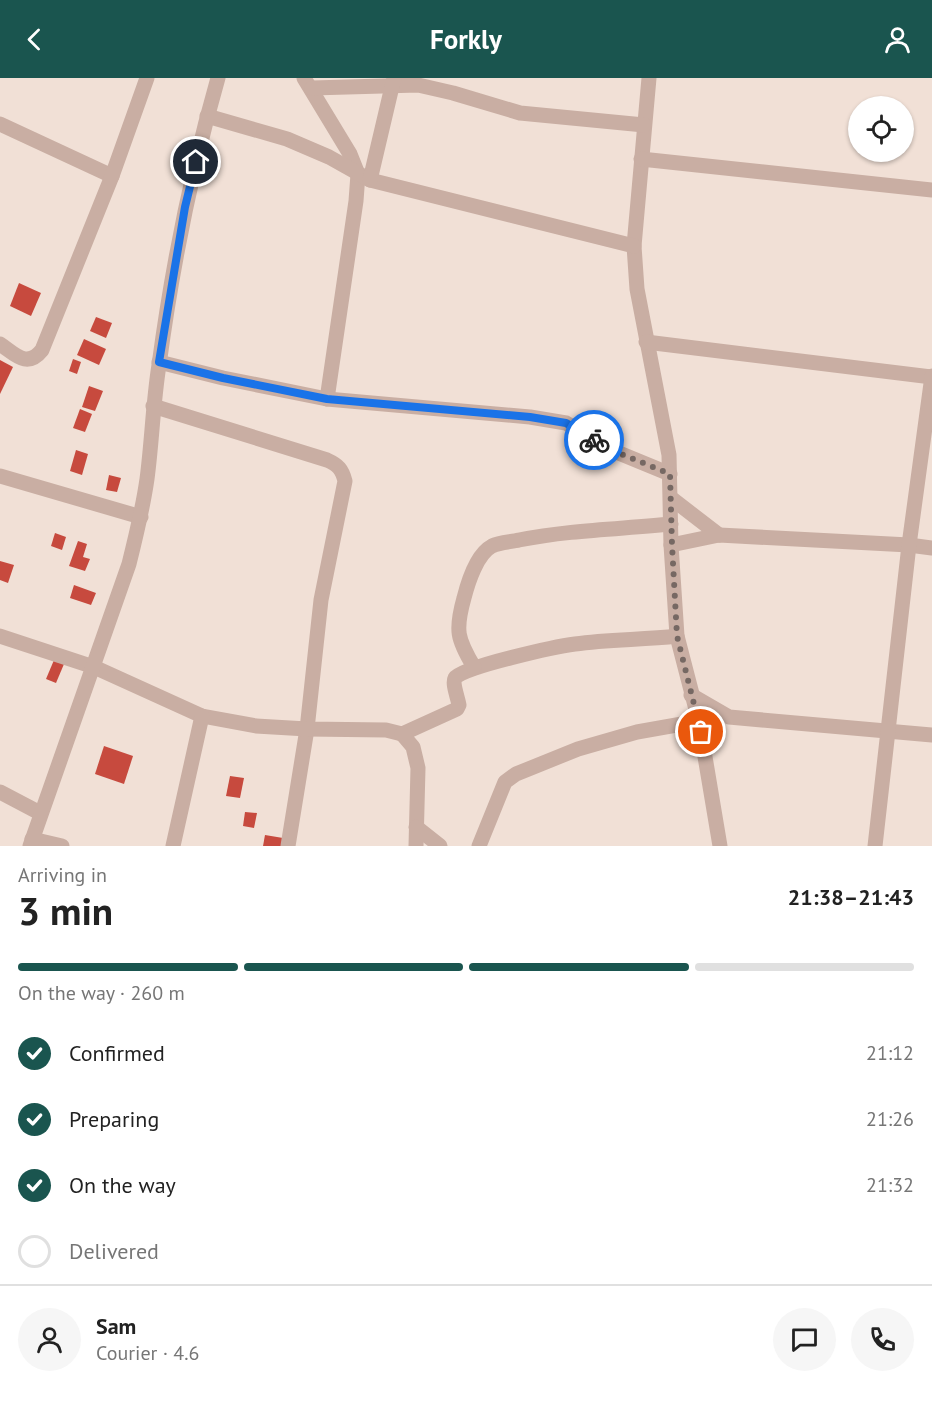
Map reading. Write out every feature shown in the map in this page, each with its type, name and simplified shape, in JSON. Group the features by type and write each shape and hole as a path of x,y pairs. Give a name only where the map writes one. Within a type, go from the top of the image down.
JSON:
{"street":[{"path":"0,344 23,359 29,360 36,358 42,350 112,176 147,78"},
{"path":"62,846 31,842 129,564 141,517 159,362 185,207 218,78"},
{"path":"649,78 634,246 637,289 669,455 677,636 700,726 720,846"},
{"path":"364,177 308,83 393,81 442,90 520,113 644,124"},
{"path":"327,399 356,201 393,81"},
{"path":"207,116 287,139 329,157 364,177 634,246"},
{"path":"0,124 112,176"},
{"path":"641,159 932,190"},
{"path":"646,342 932,377 909,545 875,846"},
{"path":"159,362 223,378 327,399 530,417 566,423 614,451 670,474"},
{"path":"153,406 327,460 343,471 345,481 321,600 308,729 288,846"},
{"path":"0,476 141,517"},
{"path":"671,498 719,534"},
{"path":"474,667 461,645 458,634 460,612 470,577 483,554 492,546 533,537 671,524"},
{"path":"672,545 719,534 932,548"},
{"path":"0,636 94,667 202,716 256,726 386,730 402,734 413,747 418,768 416,846"},
{"path":"402,734 457,709 459,705 455,677 474,667 550,648 576,644 677,636"},
{"path":"691,695 729,717"},
{"path":"173,846 202,716"},
{"path":"479,846 505,782 516,774 578,749 627,735 700,726 729,717 932,735"},
{"path":"0,792 40,813"},
{"path":"416,827 440,846"}],"building":[{"path":"19,283 41,293 31,316 10,306"},
{"path":"96,317 112,323 106,338 90,331"},
{"path":"84,339 106,349 99,365 77,355"},
{"path":"73,359 81,362 77,374 69,371"},
{"path":"0,360 13,367 0,394"},
{"path":"89,386 103,391 95,411 82,407"},
{"path":"80,409 92,414 85,432 73,428"},
{"path":"76,450 88,454 82,475 70,471"},
{"path":"109,475 121,478 117,492 106,490"},
{"path":"55,533 66,537 62,550 51,546"},
{"path":"78,541 87,544 83,557 90,559 85,571 69,566"},
{"path":"0,561 14,565 8,583 0,580"},
{"path":"74,585 96,593 91,605 70,598"},
{"path":"54,660 64,664 56,683 46,679"},
{"path":"104,746 133,756 124,784 95,774"},
{"path":"230,776 244,778 240,798 226,796"},
{"path":"245,812 257,813 254,828 243,826"},
{"path":"265,835 283,838 282,846 263,846"}],"way so far":[{"path":"594,440 614,451 670,474 677,636 701,732"}],"route":[{"path":"196,162 185,207 159,362 223,378 327,399 530,417 566,423 594,440"}]}
